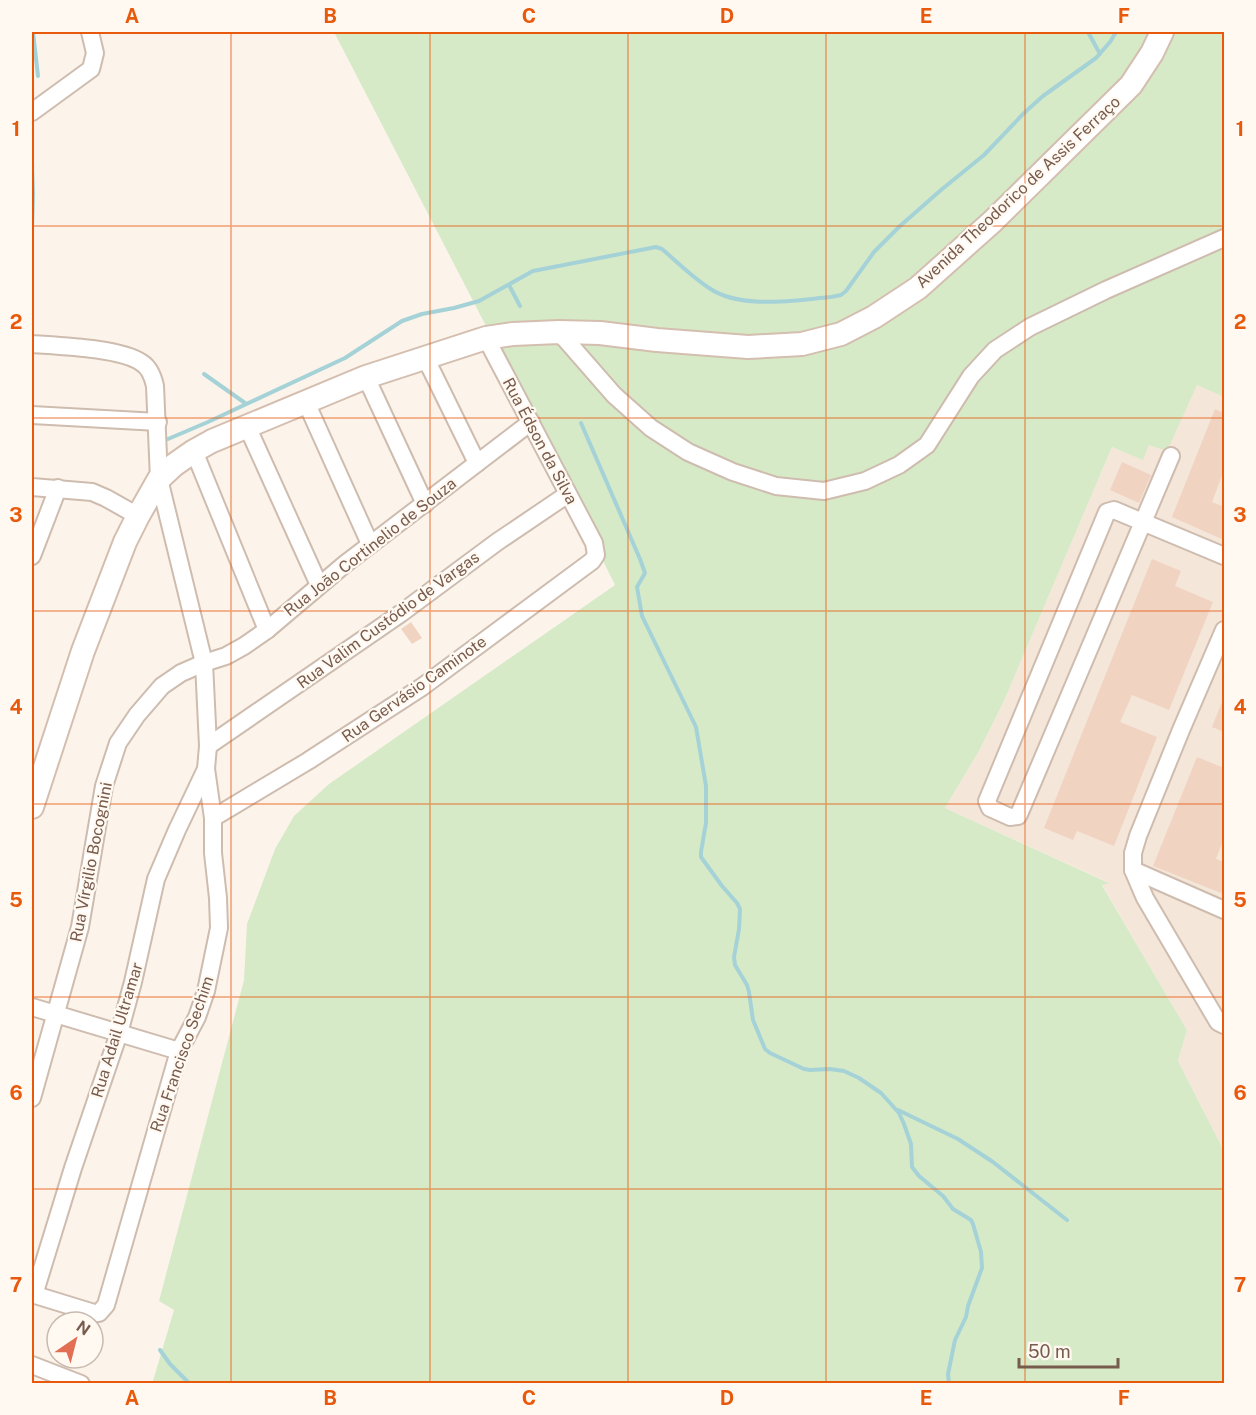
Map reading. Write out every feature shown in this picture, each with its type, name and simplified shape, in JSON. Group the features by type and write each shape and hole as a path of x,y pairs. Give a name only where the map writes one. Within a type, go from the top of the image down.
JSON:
{"street":[{"path":"32,112 91,69 95,53 90,32"},
{"name":"Avenida Theodorico de Assis Ferraço","path":"32,807 83,651 125,542 159,479 194,451 212,441 366,377 486,338 513,334 600,333 748,347 802,344 841,334 874,317 918,288 993,221 1131,85 1152,53 1162,32"},
{"path":"559,332 614,395 651,428 688,452 733,472 776,486 824,491 865,481 900,465 927,445 971,376 995,350 1030,327 1106,290 1224,238"},
{"name":"Rua Édson da Silva","path":"486,338 594,543"},
{"path":"32,344 102,351 126,356 142,363 151,372 155,386 158,422 159,479 204,663 208,746 206,769"},
{"path":"425,357 477,463"},
{"path":"366,377 424,504"},
{"path":"306,402 370,544"},
{"path":"32,415 158,422"},
{"name":"Rua João Cortinelio de Souza","path":"204,663 226,656 267,630 370,544 531,422"},
{"path":"247,426 319,585"},
{"path":"194,451 267,630"},
{"path":"1170,456 1143,522 1018,816 1010,818 990,808 987,801 1107,512 1114,510 1143,522 1224,556"},
{"path":"32,487 92,492 138,516"},
{"path":"32,556 58,488"},
{"name":"Rua Valim Custódio de Vargas","path":"208,746 400,614 497,542 568,494"},
{"name":"Rua Gervásio Caminote","path":"213,818 308,761 422,687 592,561 596,555 594,543"},
{"path":"1224,630 1181,730 1133,853 1133,870 1145,898 1218,1022 1224,1025"},
{"name":"Rua Vírgilio Bocognini","path":"32,1098 80,927 104,786 118,743 137,715 162,686 181,673 204,663"},
{"name":"Rua Francisco Sechim","path":"33,1295 94,1313 99,1313 106,1305 179,1051 206,991 219,928 213,853 213,818 206,769"},
{"name":"Rua Adail Ultramar","path":"33,1295 119,1033 156,879 206,769"},
{"path":"1133,870 1224,910"},
{"path":"32,1007 179,1051"},
{"path":"32,1365 81,1383"}],"shaded area":[{"path":"1197,385 1224,397 1224,1151 1178,1061 1187,1030 1102,884 1108,882 945,808 979,751 1004,701 1112,447 1143,459 1148,445"}],"green space":[{"path":"334,32 1224,32 1224,397 1197,385 1167,451 1149,445 1143,460 1112,447 1004,701 979,751 945,808 1109,883 1102,885 1187,1030 1178,1061 1224,1151 1224,1383 152,1384 174,1310 159,1301 244,980 247,924 275,849 294,816 329,784 615,585 485,324"}],"building":[{"path":"1215,409 1224,413 1224,470 1212,502 1224,507 1224,540 1172,517"},
{"path":"1122,462 1151,475 1139,503 1110,490"},
{"path":"1152,559 1181,571 1175,586 1213,602 1169,710 1132,695 1120,722 1157,737 1114,846 1077,831 1073,840 1044,828"},
{"path":"411,622 422,638 412,644 401,629"},
{"path":"1224,697 1224,732 1212,727"},
{"path":"1197,757 1224,768 1224,838 1216,859 1224,862 1224,886 1221,893 1153,866"}],"waterway":[{"path":"33,32 38,76"},
{"path":"1088,32 1100,54"},
{"path":"168,439 345,358 402,321 479,301 533,271 656,247 662,249 709,288 736,299 768,302 841,295 874,252 900,226 984,155 1043,96 1096,58 1116,32"},
{"path":"32,163 32,231"},
{"path":"509,285 520,306"},
{"path":"204,374 245,403"},
{"path":"581,423 645,573 637,587 642,616 696,727 706,786 706,823 701,857 740,909 735,965 747,985 753,1020 765,1049 804,1069 844,1071 881,1093 899,1113 904,1124 911,1144 912,1167 943,1196 953,1209 971,1220 973,1224 981,1252 982,1268 966,1317 955,1340 948,1374 949,1384"},
{"path":"898,1110 958,1139 993,1162 1067,1220"},
{"path":"160,1350 190,1384"}]}
